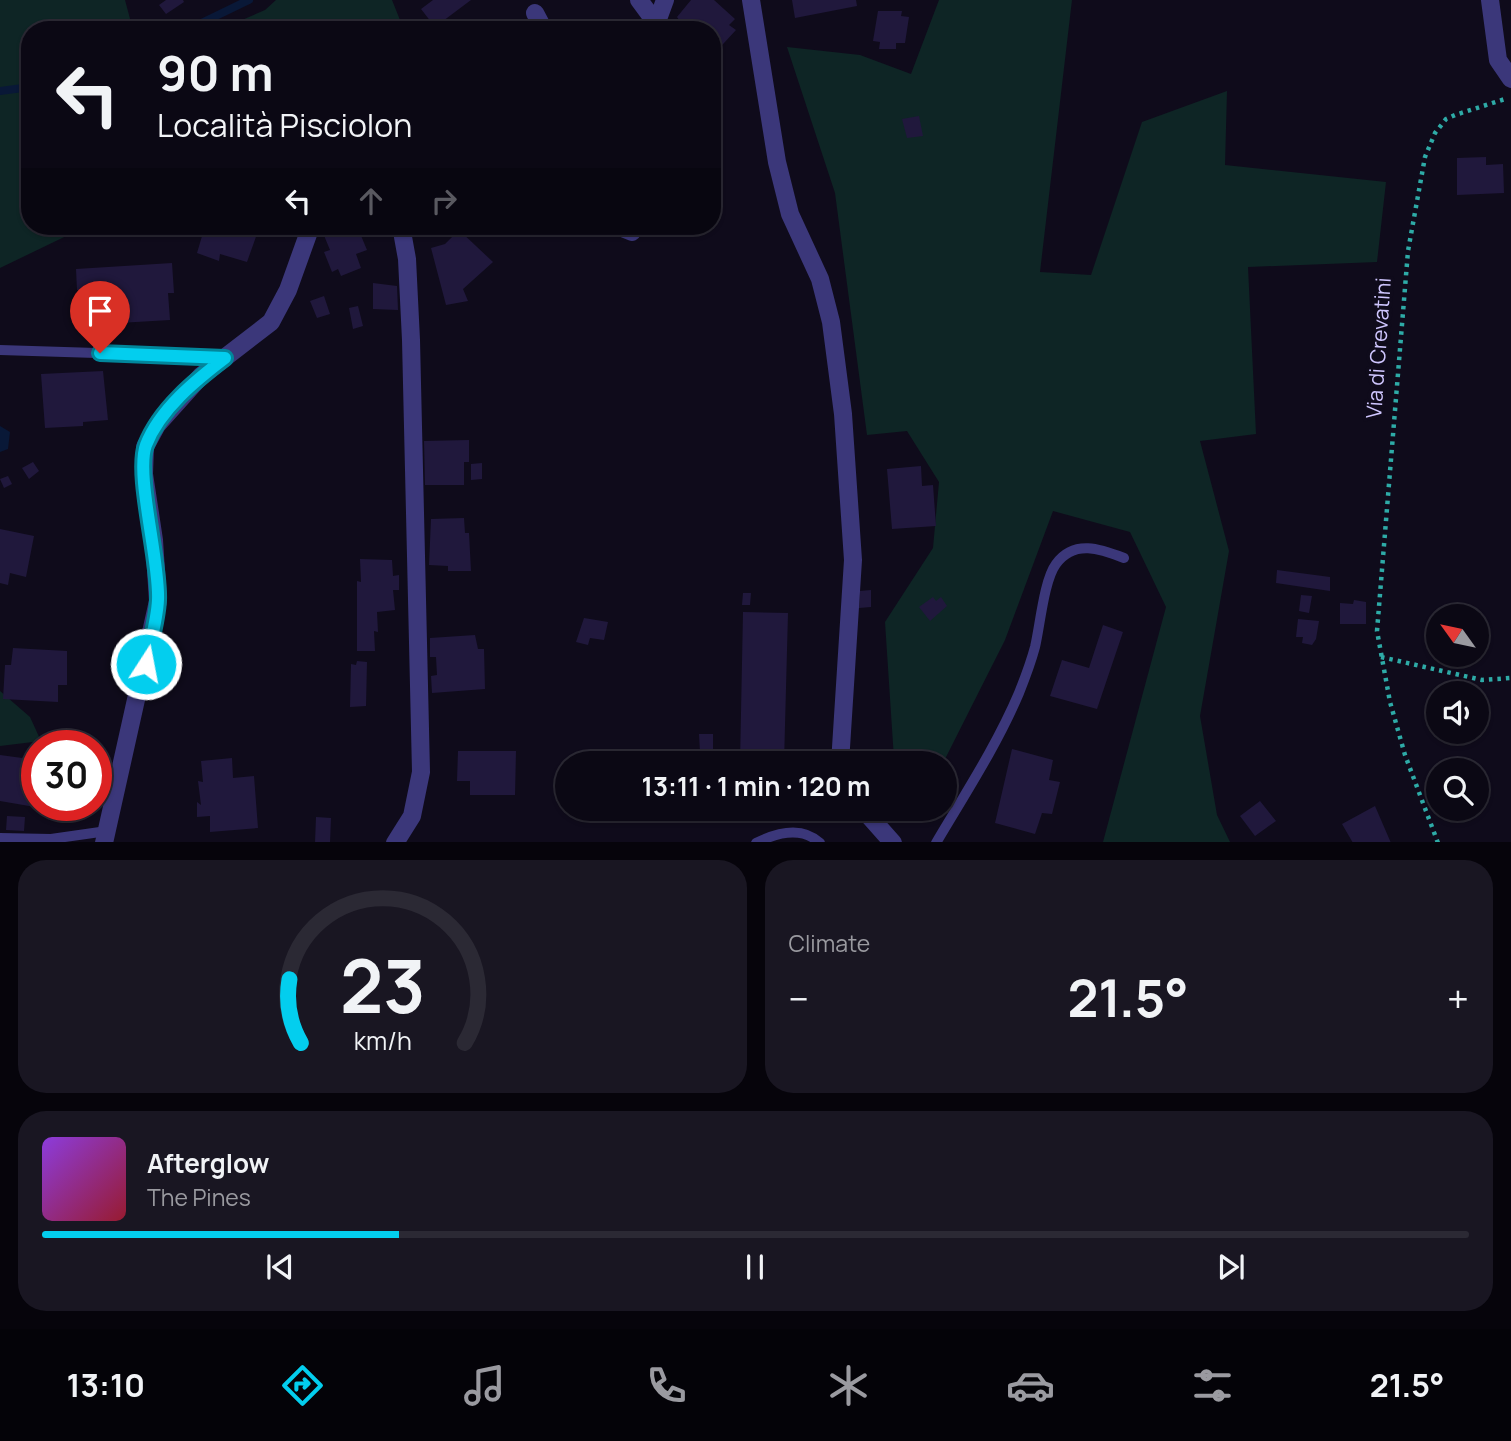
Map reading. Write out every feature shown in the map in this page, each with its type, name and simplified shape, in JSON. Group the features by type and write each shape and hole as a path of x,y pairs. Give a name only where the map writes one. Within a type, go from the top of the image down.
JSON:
{"street":[{"path":"639,0 651,21"},
{"path":"657,21 665,0"},
{"path":"751,0 777,162 790,214 820,279 831,322 843,414 853,560 841,751"},
{"path":"1490,0 1498,60 1511,79"},
{"path":"535,13 539,21"},
{"path":"105,836 158,601 154,540 144,474 145,447 157,425 175,403 225,358 271,322 288,290 307,235"},
{"path":"395,842 412,816 421,772 411,340 407,259 403,235"},
{"path":"874,821 893,842"}],"lane":[{"path":"0,350 225,358"},
{"path":"936,842 992,748 1020,692 1056,564 1077,549 1096,547 1124,558"},
{"path":"756,842 788,832 813,836 820,842"},
{"path":"0,838 105,836"}],"path":[{"name":"Via di Crevatini","path":"1437,842 1405,755 1377,631 1408,251 1425,157 1434,133 1446,119 1511,95"},
{"path":"1381,657 1482,680 1511,678"}],"green space":[{"path":"0,0 125,0 131,21 21,21 21,235 68,235 0,268"},
{"path":"276,0 392,0 400,21 240,21 265,10"},
{"path":"939,0 1072,0 1040,272 1091,275 1142,122 1227,91 1225,165 1386,182 1377,262 1248,267 1256,434 1200,441 1229,551 1200,716 1217,815 1230,842 1103,842 1166,607 1130,532 1053,511 1005,640 949,751 893,751 885,622 933,548 939,482 907,431 867,435 835,193 787,47 860,55 911,74"},
{"path":"0,691 30,717 36,730 21,730 21,743 0,746"}],"water":[{"path":"0,426 10,432 8,449 0,452"}],"building":[{"path":"166,0 184,2 166,14 159,5"},
{"path":"433,0 471,0 443,21 430,21 421,9"},
{"path":"691,0 714,0 735,19 729,25 736,30 721,46 721,21 680,21 677,17"},
{"path":"792,0 856,0 857,6 795,18"},
{"path":"878,11 902,11 901,16 909,17 905,43 896,43 896,49 879,49 880,42 873,41"},
{"path":"919,116 923,136 907,138 902,119"},
{"path":"1486,157 1486,165 1503,164 1504,193 1457,195 1457,158"},
{"path":"202,235 257,235 247,262 220,254 219,261 197,253"},
{"path":"324,235 361,235 367,250 356,254 361,268 341,276 338,269 332,272 324,252 330,250"},
{"path":"454,235 464,235 493,262 463,289 468,301 446,305 431,248 445,244"},
{"path":"172,263 174,293 168,293 170,320 85,325 83,290 77,290 76,269"},
{"path":"373,283 397,286 398,310 373,309"},
{"path":"324,296 330,314 317,318 310,301"},
{"path":"358,306 363,326 353,329 349,308"},
{"path":"103,371 108,420 83,422 83,426 45,428 41,374"},
{"path":"469,440 469,462 464,462 464,485 425,485 424,441"},
{"path":"33,462 39,471 29,479 22,468"},
{"path":"482,463 482,479 471,480 471,464"},
{"path":"921,466 922,486 933,485 936,526 892,529 887,469"},
{"path":"8,476 12,484 4,488 0,479"},
{"path":"464,518 465,533 469,533 471,571 448,571 448,566 429,565 431,519"},
{"path":"0,529 34,536 26,577 10,573 8,585 0,583"},
{"path":"360,559 392,560 393,576 399,575 399,590 393,590 395,610 377,612 375,651 357,651 357,581 361,582"},
{"path":"1277,570 1330,577 1330,591 1276,583"},
{"path":"871,590 871,607 859,608 860,591"},
{"path":"743,593 751,593 750,605 742,605"},
{"path":"1301,595 1312,596 1309,613 1299,611"},
{"path":"933,597 936,601 941,597 947,606 930,621 919,607"},
{"path":"1354,600 1366,602 1366,624 1340,624 1340,603 1353,604"},
{"path":"743,612 788,613 784,751 740,751"},
{"path":"584,618 608,622 604,640 590,638 588,645 576,642"},
{"path":"1298,619 1319,621 1316,639 1312,645 1302,643 1303,637 1296,637"},
{"path":"1103,625 1123,632 1097,709 1050,696 1062,660 1089,668"},
{"path":"475,635 478,649 484,649 485,689 432,693 431,676 437,675 436,657 430,657 430,638"},
{"path":"13,648 67,651 67,685 58,685 58,702 3,699 5,665 11,665"},
{"path":"357,661 367,662 366,706 350,707 351,664 356,665"},
{"path":"699,734 713,734 713,751 700,751"},
{"path":"1012,749 1053,760 1049,780 1060,782 1052,814 1042,813 1035,834 995,823"},
{"path":"458,751 516,751 515,795 470,795 470,781 457,781"},
{"path":"0,755 21,758 21,805 0,801"},
{"path":"232,758 233,778 254,776 258,828 210,832 210,816 197,817 197,802 201,805 198,781 203,782 201,761"},
{"path":"1260,801 1276,821 1255,836 1240,816"},
{"path":"1375,806 1391,842 1352,842 1342,824"},
{"path":"7,816 21,817 21,821 25,821 24,831 6,830"},
{"path":"316,817 331,818 330,842 315,842"}],"waterway":[{"path":"206,21 249,0"},
{"path":"0,91 21,88"}],"route":[{"path":"100,353 225,358 201,376 175,403 157,425 145,447 144,474 154,540 158,601 146,664"}]}
